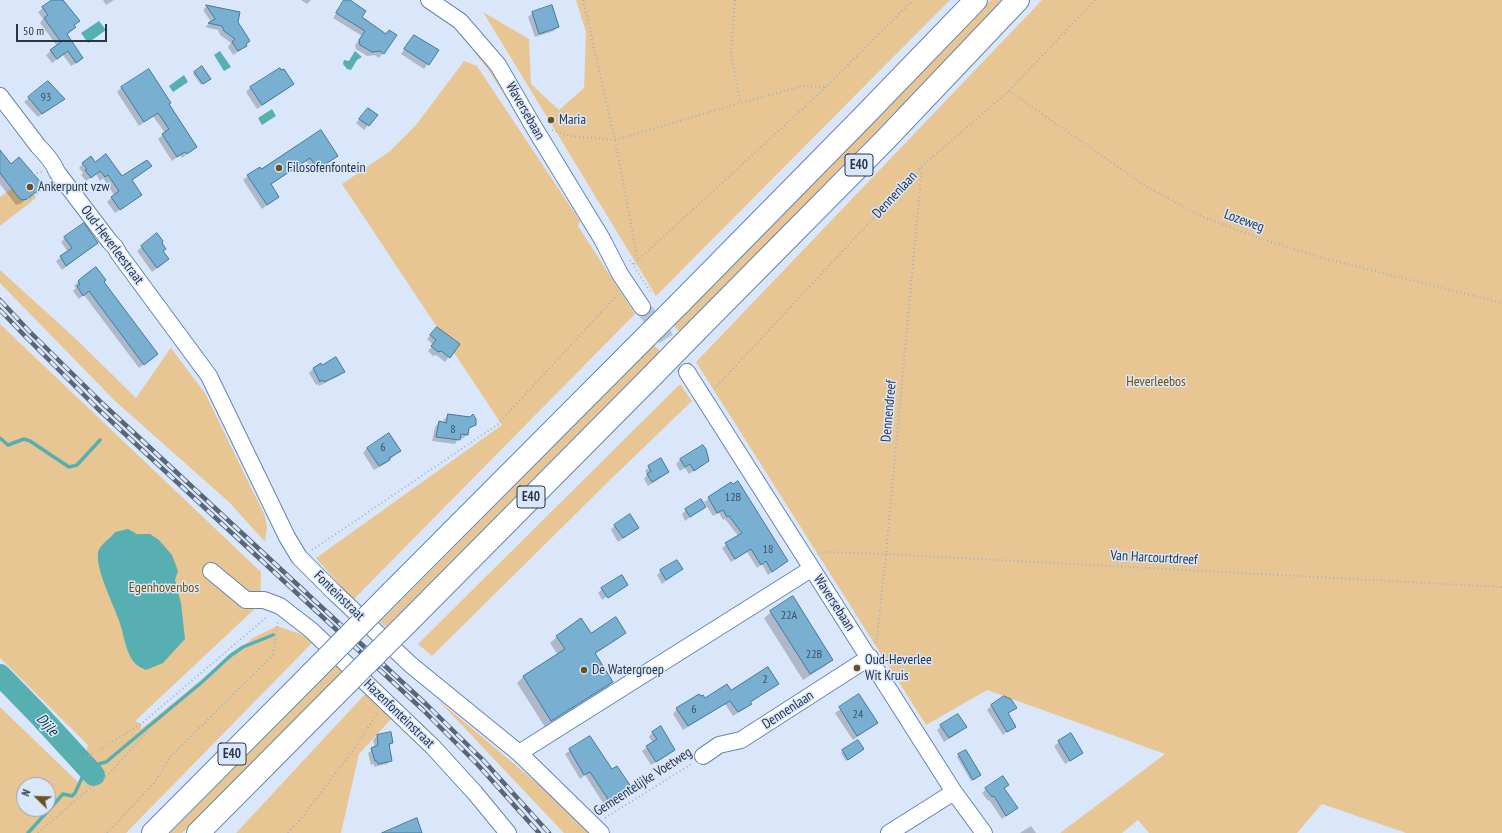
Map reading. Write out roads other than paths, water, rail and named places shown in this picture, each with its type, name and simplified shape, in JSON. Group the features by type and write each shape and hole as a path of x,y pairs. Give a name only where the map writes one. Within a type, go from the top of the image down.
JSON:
{"highway":[{"name":"E40","path":"153,833 679,304 976,0"},
{"name":"E40","path":"198,833 886,139 1018,0"}],"street":[{"name":"Waversebaan","path":"429,0 460,21 498,65 602,239 628,268 637,281 645,305"},
{"name":"Oud-Heverleestraat","path":"0,96 45,153 57,172 153,299"},
{"name":"Fonteinstraat","path":"153,299 210,376 287,537 299,557 335,594 411,665 519,753 597,829"},
{"name":"Waversebaan","path":"687,372 809,565 870,657 954,792 984,833"},
{"path":"519,753 809,565"},
{"name":"Hazenfonteinstraat","path":"211,571 246,600 264,600 280,606 311,630 433,747 475,793 508,833"},
{"name":"Dennenlaan","path":"703,756 720,745 741,740 870,657"},
{"path":"889,833 954,792"}],"waterway":[{"path":"0,438 8,445 24,439 30,441 69,467 77,465 100,440"},
{"path":"28,833 63,794 72,796 75,793 87,767 106,762 202,682 230,656 243,647 273,635"},
{"name":"Dijle","path":"0,675 94,775"}],"tunnel":[{"path":"642,307 660,329 687,372"}],"railway":[{"path":"0,300 29,331 103,404 427,705 483,760 549,833"},
{"path":"0,310 98,409 423,710 478,765 539,833"}],"place":[{"name":"Maria","path":"551,120"},
{"name":"Filosofenfontein","path":"279,168"},
{"name":"Ankerpunt vzw","path":"30,187"},
{"name":"Oud-Heverlee Wit Kruis","path":"857,668"},
{"name":"De Watergroep","path":"584,670"}],"park label":[{"name":"Heverleebos","path":"1156,382"},
{"name":"Egenhovenbos","path":"164,588"}]}
